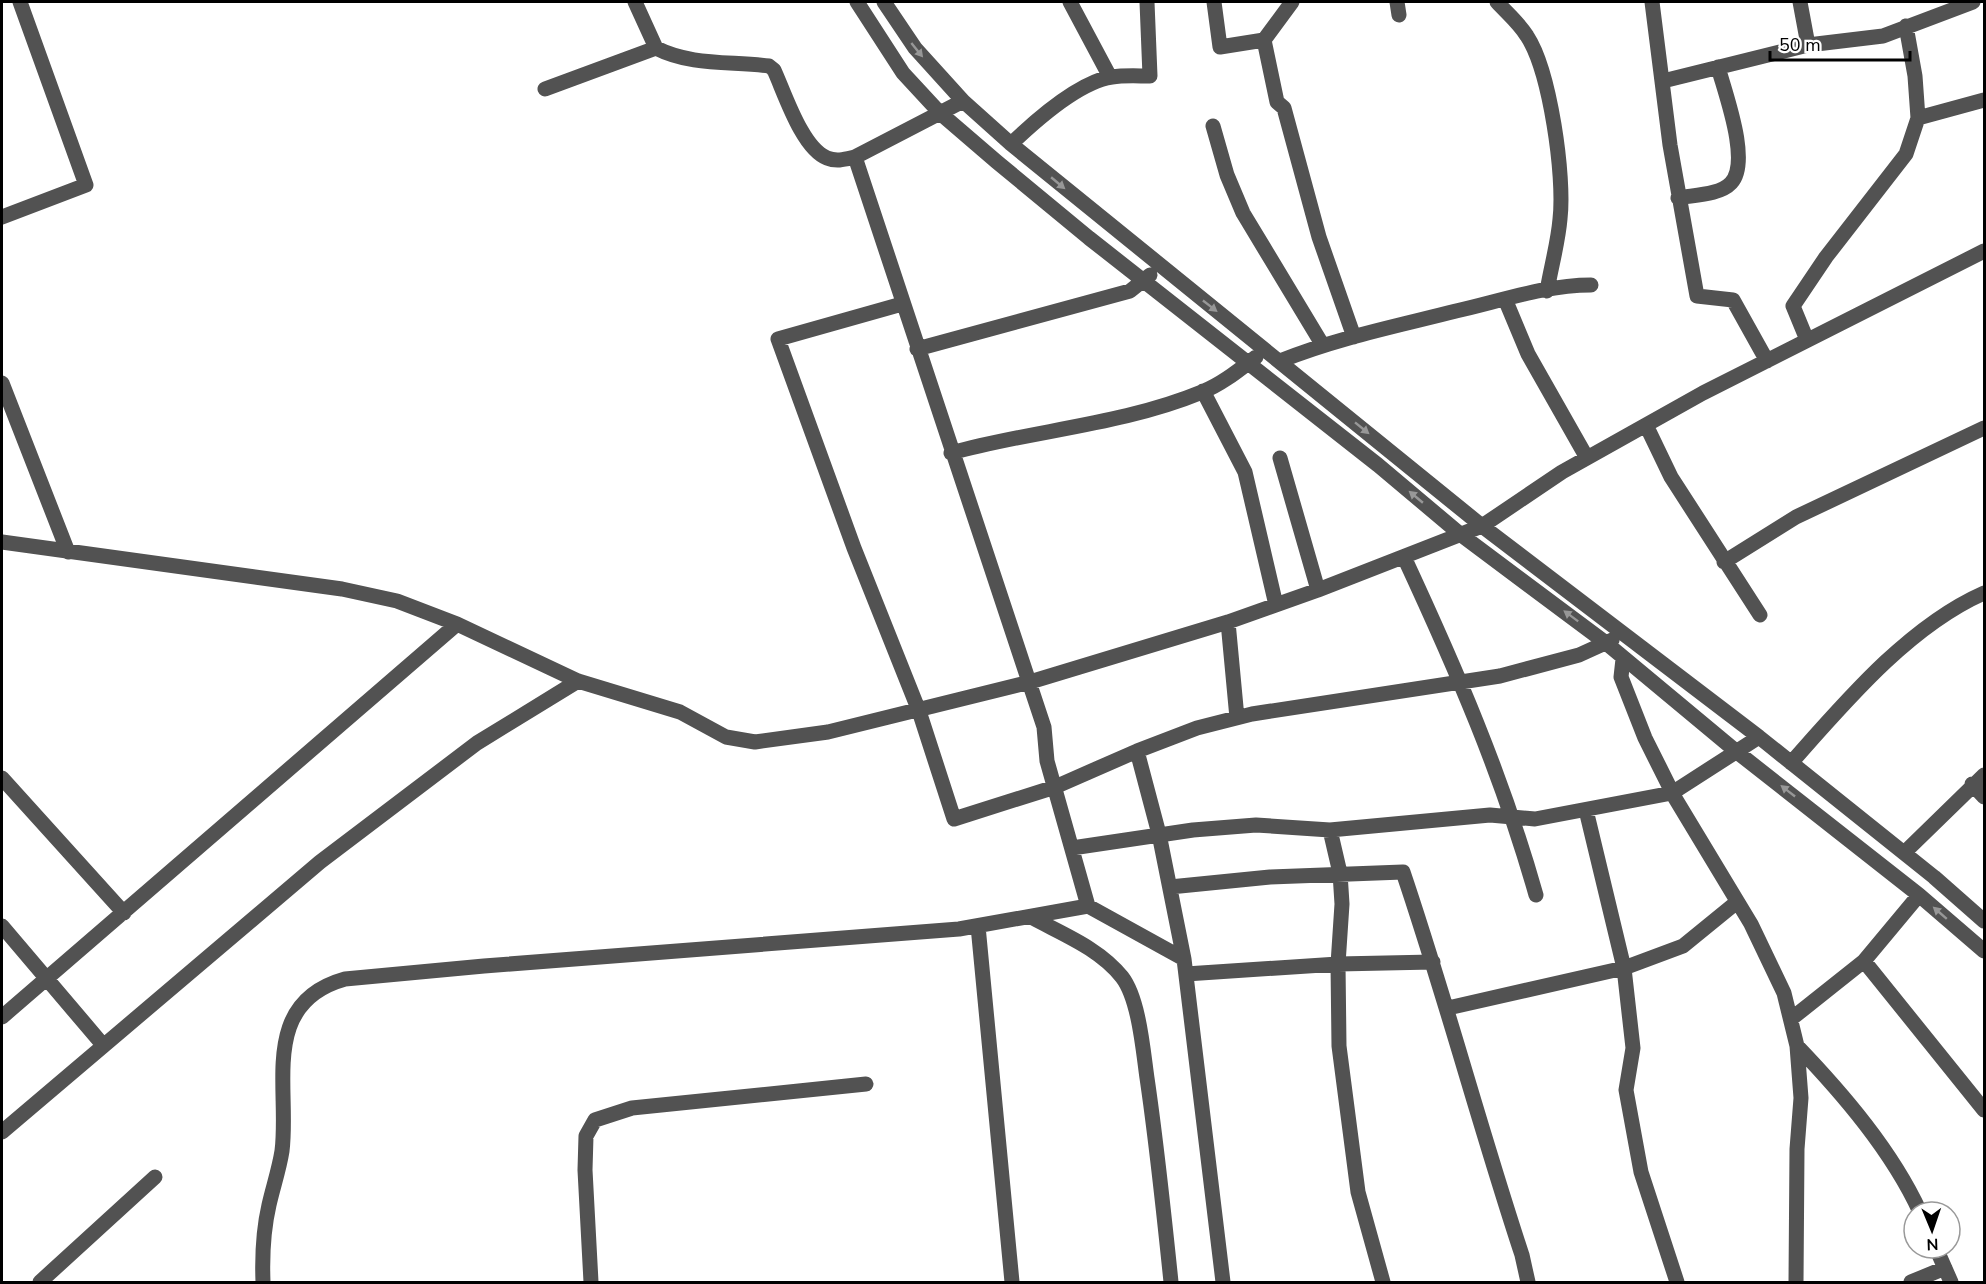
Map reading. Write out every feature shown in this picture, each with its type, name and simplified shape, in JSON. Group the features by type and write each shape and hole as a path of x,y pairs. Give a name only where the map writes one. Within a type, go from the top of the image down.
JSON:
{"street":[{"path":"2,217 86,185 20,2"},
{"path":"635,2 656,48"},
{"path":"857,2 903,73 940,113 1143,280 1250,362 1460,534 1606,643 1737,752 1919,895 1984,951"},
{"path":"884,2 915,48 963,101 1011,144 1482,526 1759,737 1904,853 1984,921"},
{"path":"1070,2 1110,77"},
{"path":"1011,144 1038,118 1064,100 1110,77 1150,76 1147,2"},
{"path":"1214,2 1220,47 1264,40 1292,2"},
{"path":"1497,2 1527,36 1542,67 1552,120 1560,179 1561,218 1547,291"},
{"path":"1652,2 1678,198 1697,296 1733,300 1767,361"},
{"path":"1800,2 1808,45"},
{"path":"1663,81 1808,45 1883,36 1973,2"},
{"path":"1808,340 1793,306 1826,257 1906,154 1918,118 1915,76 1906,26"},
{"path":"1264,40 1277,102 1284,108 1319,237 1354,337"},
{"path":"545,89 656,48 681,58 706,62 769,66 774,70 802,132 817,152 828,159 839,161 855,157 963,101"},
{"path":"1678,198 1713,192 1730,185 1737,174 1740,162 1737,145 1718,67"},
{"path":"1918,118 1984,100"},
{"path":"1213,126 1227,175 1243,213 1322,344"},
{"path":"855,157 951,453 1044,727 1047,761 1088,906"},
{"path":"2,542 342,589 397,601 457,624 578,681 680,712 726,737 755,742 828,732 1030,682 1228,622 1318,590 1482,526 1511,504 1646,425 1984,251"},
{"path":"917,349 1130,291 1160,266"},
{"path":"1280,361 1322,344 1505,299 1573,285 1591,285"},
{"path":"1505,299 1528,354 1587,459"},
{"path":"902,304 778,339 854,548 919,711 954,819 1054,787 1137,751 1197,729 1237,718 1500,676 1579,655 1625,635"},
{"path":"951,453 993,442 1112,420 1203,391 1266,350"},
{"path":"2,382 8,412 68,552"},
{"path":"1203,391 1245,472 1276,605"},
{"path":"1646,425 1671,477 1760,615"},
{"path":"1724,562 1796,517 1984,428"},
{"path":"1280,458 1318,590"},
{"path":"1404,557 1461,681 1514,817 1536,895"},
{"path":"1791,763 1848,698 1912,640 1967,601 1984,593"},
{"path":"1228,622 1237,718"},
{"path":"2,1017 457,624"},
{"path":"1623,659 1621,677 1645,738 1672,793 1737,902 1784,993 1797,1046 1801,1098 1797,1149 1796,1282"},
{"path":"2,1132 339,848 477,743 578,681"},
{"path":"1072,848 1159,834 1256,825 1330,830 1490,815 1535,819 1672,793 1759,737"},
{"path":"1137,751 1159,834 1185,966 1223,1282"},
{"path":"2,778 124,912"},
{"path":"1904,853 1978,779 1984,797"},
{"path":"1587,810 1624,968 1633,1048 1626,1090 1641,1172 1677,1282"},
{"path":"1330,830 1340,873 1342,904 1338,964 1338,1046 1358,1192 1383,1282"},
{"path":"1170,887 1340,873 1403,873 1448,1008 1463,1066 1522,1255 1528,1282"},
{"path":"1791,1019 1864,961 1919,895"},
{"path":"1448,1008 1624,968 1683,946 1737,902"},
{"path":"263,1282 264,1230 283,1144 282,1050 292,1023 309,996 324,985 345,980 484,966 978,926 1088,906 1185,966 1433,962"},
{"path":"1031,917 1082,944 1109,962 1124,979 1133,1000 1157,1148 1171,1282"},
{"path":"2,926 104,1045"},
{"path":"978,926 1012,1282"},
{"path":"1864,961 1984,1110"},
{"path":"1797,1046 1821,1071 1883,1149 1913,1200"},
{"path":"591,1282 585,1170 586,1136 595,1120 632,1108 866,1084"},
{"path":"40,1282 155,1177"},
{"path":"1941,1260 1951,1282"},
{"path":"1911,1282 1945,1268"}]}
